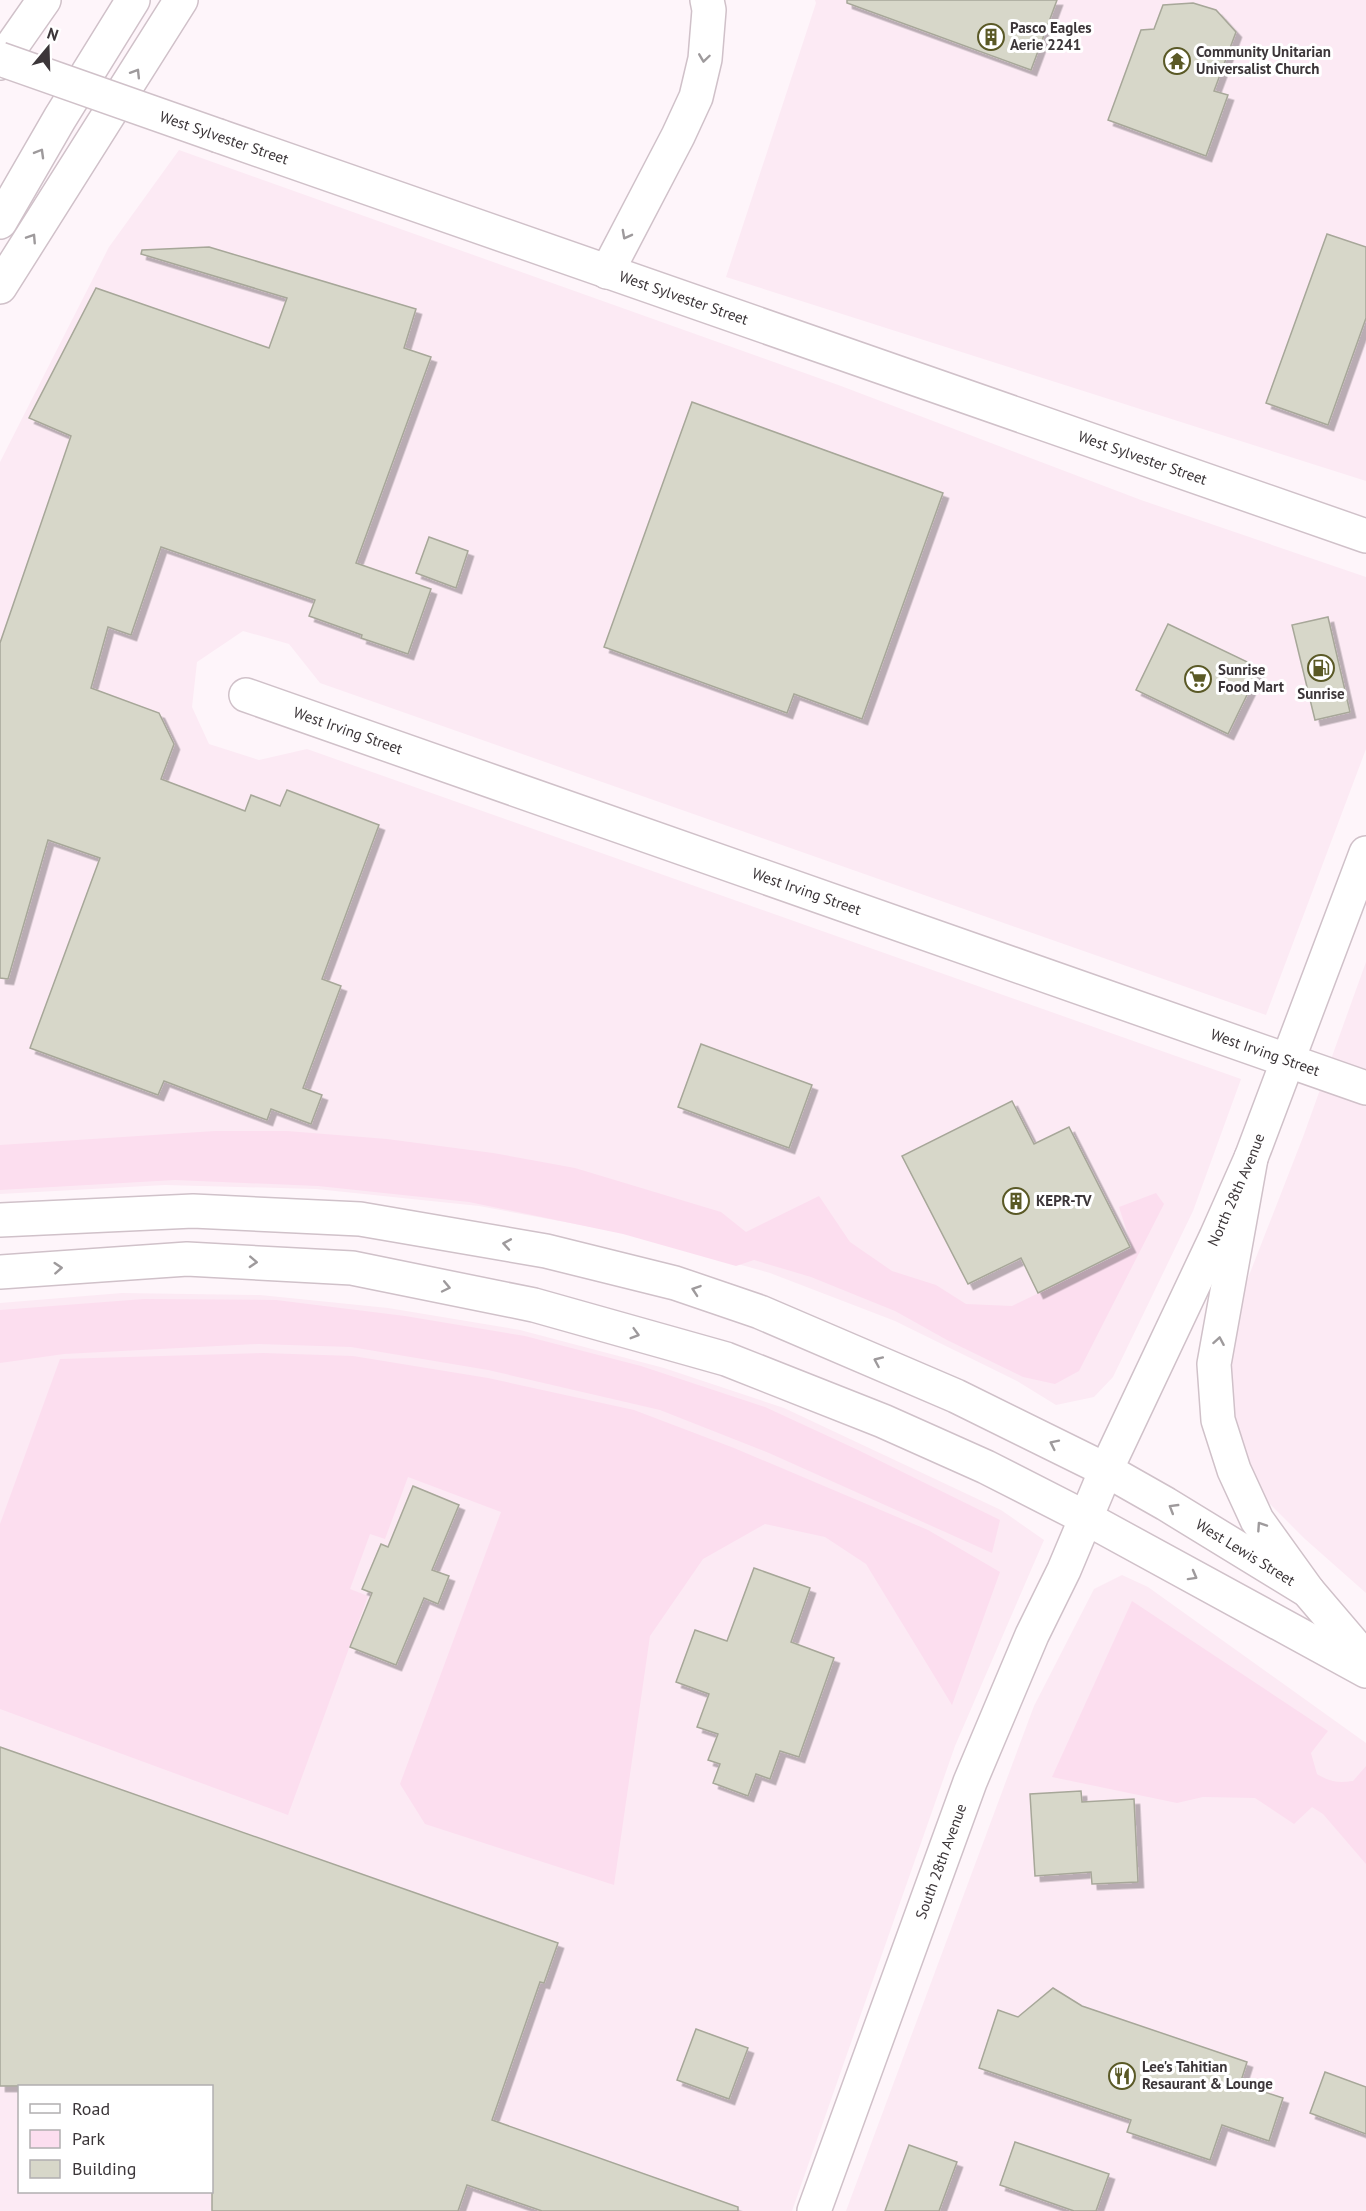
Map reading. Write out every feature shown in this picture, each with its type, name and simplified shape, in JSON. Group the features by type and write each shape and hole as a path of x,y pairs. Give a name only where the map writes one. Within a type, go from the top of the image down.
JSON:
{"main road":[{"path":"0,61 44,0"},
{"path":"0,222 60,118 133,0"},
{"path":"0,287 181,0"},
{"path":"607,272 696,97 705,59 709,10 707,0"},
{"name":"West Sylvester Street","path":"0,61 947,388 1366,536"},
{"name":"West Irving Street","path":"246,695 1366,1088"},
{"name":"North 28th Avenue","path":"1086,1518 1106,1470 1207,1257 1251,1158 1366,853"},
{"path":"1251,1158 1214,1364 1218,1420 1234,1470 1257,1520 1308,1591"},
{"name":"West Lewis Street","path":"0,1220 193,1211 360,1220 546,1251 675,1283 760,1312 956,1396 1106,1470 1308,1591 1366,1659"},
{"path":"0,1272 187,1259 340,1267 534,1305 726,1359 883,1421 986,1467 1086,1518 1366,1671"},
{"name":"South 28th Avenue","path":"814,2211 970,1782 1013,1678 1086,1518"}],"shaded area":[{"path":"815,0 1366,0 1366,481 726,277 816,3"},
{"path":"179,150 841,386 1141,500 1366,577 1366,749 1266,1015 320,683 289,644 243,631 197,662 192,707 209,744 259,760 307,749 1241,1079 1193,1211 1113,1377 1094,1397 1056,1405 1017,1381 895,1321 770,1273 630,1234 479,1206 316,1189 165,1185 0,1194 0,462 109,247"},
{"path":"1366,962 1366,1593 1305,1539 1266,1500 1231,1441 1223,1372 1241,1296 1303,1137"},
{"path":"122,1293 260,1295 388,1308 520,1330 664,1368 784,1408 1001,1510 1044,1540 955,1746 792,2211 0,2211 0,1303"},
{"path":"1122,1575 1148,1587 1366,1743 1366,2211 846,2211 1034,1706 1094,1589"}],"green space":[{"path":"215,1131 287,1131 387,1139 493,1153 575,1168 721,1212 746,1232 819,1196 850,1242 892,1271 936,1285 966,1304 1012,1306 1132,1248 1119,1207 1156,1193 1164,1204 1079,1371 1055,1384 1023,1377 947,1340 895,1311 811,1277 754,1260 736,1266 623,1234 469,1202 318,1186 175,1180 0,1190 0,1145"},
{"path":"144,1299 276,1300 405,1316 525,1336 641,1366 765,1407 1000,1520 992,1553 769,1453 660,1410 488,1370 351,1347 258,1344 64,1354 0,1363 0,1310"},
{"path":"263,1353 353,1356 488,1378 634,1410 734,1448 928,1530 1000,1572 952,1705 866,1564 825,1537 765,1524 703,1559 650,1636 614,1885 425,1824 400,1784 501,1512 408,1477 385,1539 370,1534 350,1589 368,1596 288,1815 0,1709 0,1524 60,1359"},
{"path":"1132,1601 1328,1731 1311,1753 1317,1774 1334,1781 1353,1781 1366,1766 1366,1864 1323,1814 1312,1807 1294,1824 1255,1798 1203,1797 1177,1803 1052,1777"}],"building":[{"name":"Pasco Eagles Aerie 2241","path":"847,0 1057,0 1031,70 847,3"},
{"name":"Community Unitarian Universalist Church","path":"1193,3 1216,10 1236,32 1214,91 1228,95 1206,156 1108,120 1141,30 1154,29 1163,5"},
{"path":"1327,234 1366,247 1366,318 1328,425 1266,403"},
{"path":"209,247 416,309 404,348 431,357 356,563 431,589 408,654 361,638 362,635 309,616 315,600 161,547 131,635 108,627 91,688 159,713 174,744 161,779 245,811 251,795 280,806 287,790 379,825 322,979 341,986 303,1088 322,1095 311,1124 271,1109 267,1120 164,1081 158,1095 30,1048 100,858 48,840 8,979 0,978 0,643 71,436 29,418 96,288 269,348 287,298 141,254 142,250"},
{"path":"692,402 943,493 862,719 794,694 787,713 604,647"},
{"path":"429,537 468,551 456,588 416,573"},
{"name":"Sunrise","path":"1328,617 1350,712 1315,720 1292,625"},
{"name":"Sunrise Food Mart","path":"1168,624 1260,668 1228,734 1136,690"},
{"path":"701,1044 812,1085 789,1148 678,1107"},
{"name":"KEPR-TV","path":"1012,1101 1034,1144 1069,1127 1130,1247 1038,1293 1021,1258 968,1284 902,1156"},
{"path":"413,1486 459,1505 432,1570 449,1576 438,1604 424,1598 396,1665 350,1647 372,1593 362,1589 381,1544 388,1547"},
{"path":"754,1568 810,1588 791,1642 834,1658 799,1757 780,1751 770,1779 756,1774 748,1796 713,1783 720,1764 708,1760 718,1734 697,1727 709,1694 676,1682 695,1630 727,1641"},
{"path":"0,1747 558,1943 544,1983 540,1982 492,2120 738,2207 738,2211 542,2211 467,2185 458,2211 212,2211 213,2085 0,2086"},
{"path":"1081,1791 1082,1802 1134,1799 1138,1882 1092,1884 1091,1872 1035,1876 1030,1794"},
{"name":"Lee's Tahitian Resaurant & Lounge","path":"1053,1988 1082,2006 1247,2062 1240,2084 1283,2098 1269,2141 1222,2125 1210,2160 1127,2132 1131,2120 979,2068 998,2010 1018,2017"},
{"path":"696,2029 748,2048 729,2099 677,2080"},
{"path":"1325,2072 1366,2087 1366,2134 1310,2113"},
{"path":"1015,2142 1109,2174 1096,2211 1074,2211 1000,2185"},
{"path":"909,2145 957,2162 939,2211 885,2211"}],"place":[{"name":"Pasco Eagles Aerie 2241","path":"991,37"},
{"name":"Community Unitarian Universalist Church","path":"1177,61"},
{"name":"Sunrise","path":"1321,668"},
{"name":"Sunrise Food Mart","path":"1198,679"},
{"name":"KEPR-TV","path":"1016,1201"},
{"name":"Lee's Tahitian Resaurant & Lounge","path":"1122,2076"}]}
